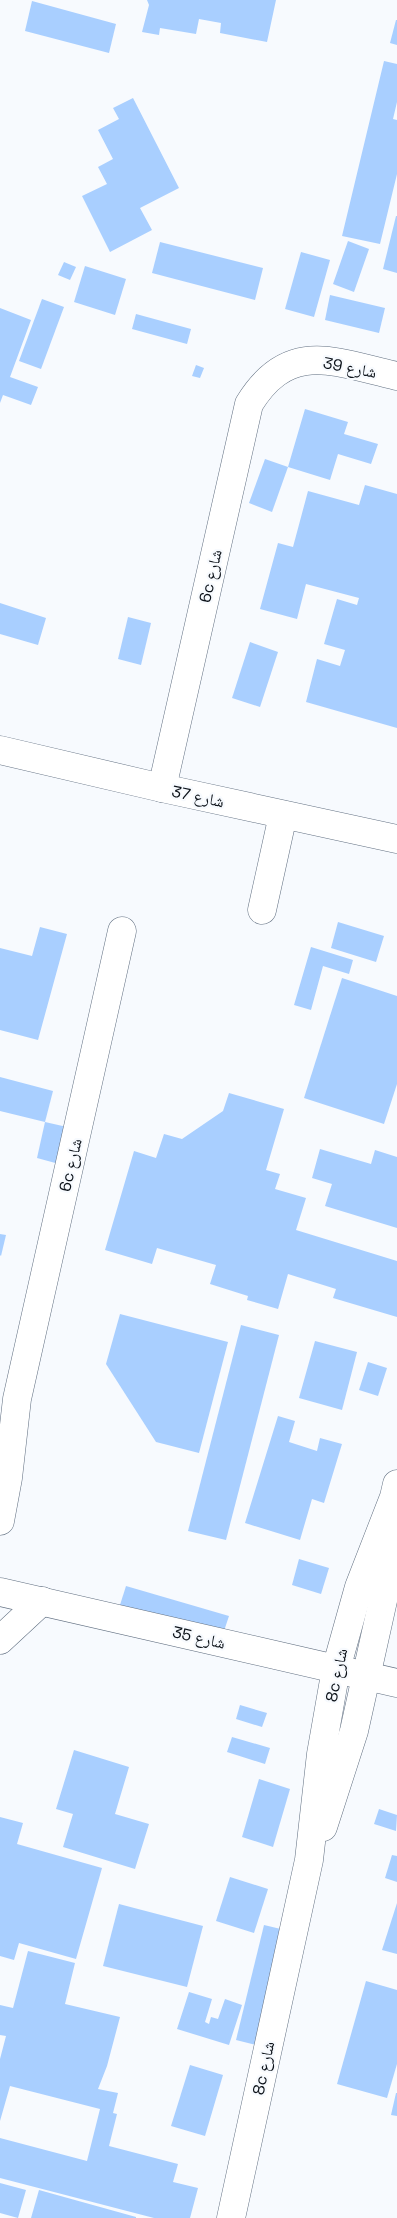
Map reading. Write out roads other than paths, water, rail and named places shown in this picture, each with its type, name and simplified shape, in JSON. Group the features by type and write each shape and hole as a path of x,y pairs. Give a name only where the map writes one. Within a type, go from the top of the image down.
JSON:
{"street":[{"name":"شارع 39","path":"274,373 291,364 309,360 327,360 397,376"},
{"name":"6c شارع","path":"162,788 249,404 259,387 274,373"},
{"name":"شارع 37","path":"0,750 162,788 397,839"},
{"path":"262,910 283,815"},
{"name":"6c شارع","path":"0,1521 8,1478 17,1399 122,931"},
{"name":"6c شارع","path":"0,1442 17,1399"},
{"name":"8c شارع","path":"231,2218 309,1860 321,1754 336,1669 359,1587 396,1491"},
{"name":"8c شارع","path":"309,1860 345,1764 367,1676 389,1563 396,1491"},
{"name":"شارع 35","path":"0,1592 397,1683"},
{"path":"0,1640 42,1601"}]}
